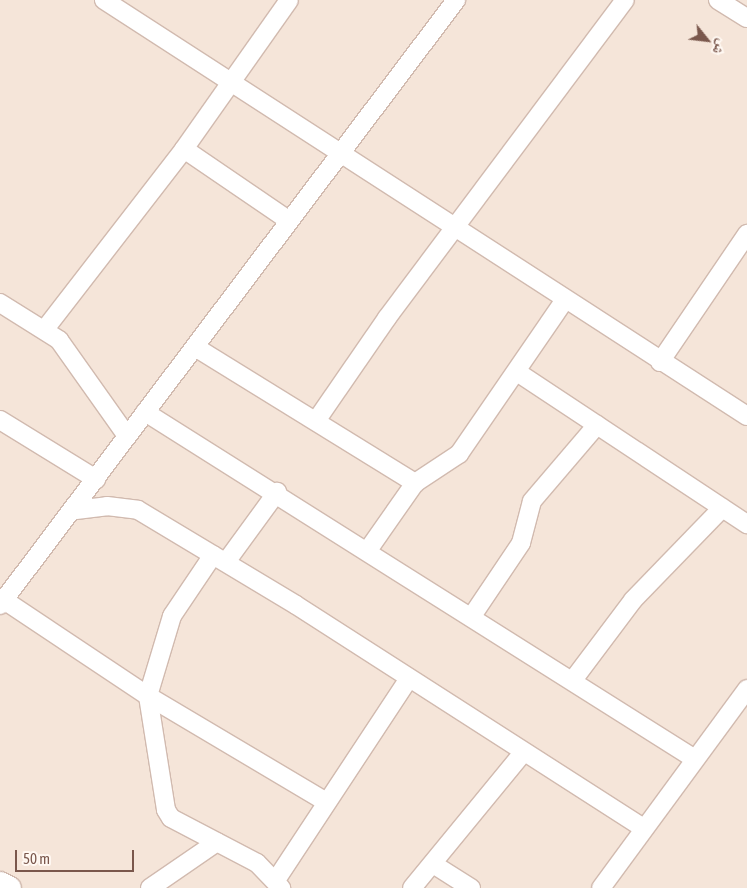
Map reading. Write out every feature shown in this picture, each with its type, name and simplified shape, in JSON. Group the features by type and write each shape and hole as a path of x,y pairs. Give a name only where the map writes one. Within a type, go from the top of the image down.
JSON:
{"street":[{"path":"104,0 127,6 232,82 660,362 747,416"},
{"path":"45,329 184,150 289,0"},
{"path":"325,801 148,696 2,602 76,510 127,436 340,151 456,0"},
{"path":"316,421 456,228 626,0"},
{"path":"718,0 745,13"},
{"path":"184,150 288,220"},
{"path":"660,362 747,234"},
{"path":"368,550 415,483 459,454 565,300"},
{"path":"0,303 45,329 71,353 127,436"},
{"path":"195,347 415,483"},
{"path":"517,372 747,524"},
{"path":"145,412 368,550 695,759"},
{"path":"0,420 96,480"},
{"path":"472,616 520,543 532,501 597,424"},
{"path":"276,492 172,616 148,696 167,815 257,863 278,884 325,801 408,680"},
{"path":"76,510 107,506 138,510 220,559 522,754 644,828"},
{"path":"573,680 633,600 722,508"},
{"path":"601,888 747,689"},
{"path":"412,888 522,754"},
{"path":"150,888 217,842"},
{"path":"433,864 471,888"},
{"path":"0,884 8,888"}],"shaded area":[{"path":"0,0 747,0 747,888 0,888"}]}
